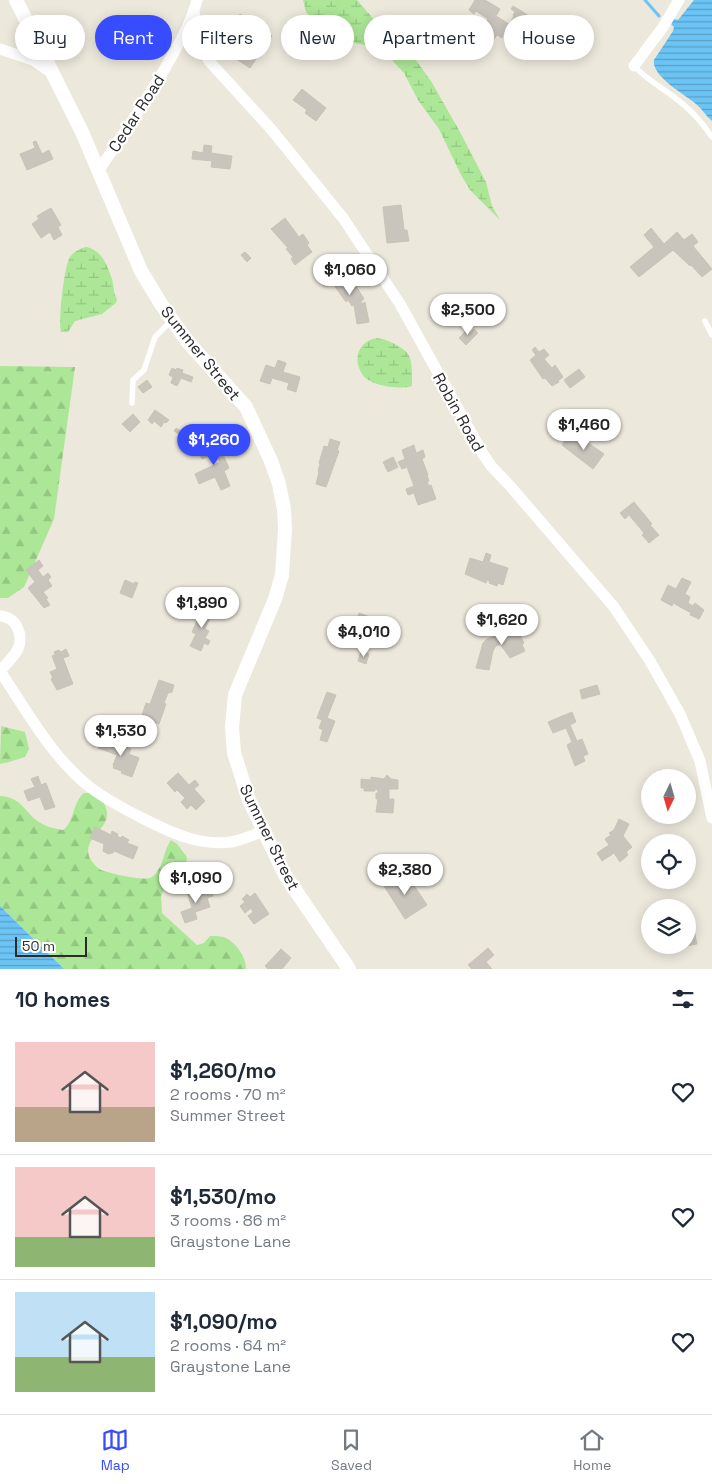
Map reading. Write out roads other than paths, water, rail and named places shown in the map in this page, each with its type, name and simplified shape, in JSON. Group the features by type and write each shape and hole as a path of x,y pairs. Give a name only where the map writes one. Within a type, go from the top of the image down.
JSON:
{"street":[{"name":"Summer Street","path":"16,0 82,132 141,271 172,320 211,369 246,407 272,461 284,509 285,529 282,575 275,599 235,695 232,714 234,753 248,800 285,875 349,969"},
{"path":"634,66 658,35 679,0"},
{"name":"Cedar Road","path":"99,170 158,80 181,39 196,6"},
{"name":"Robin Road","path":"196,6 197,33 209,61 271,129 343,218 400,304 492,468 511,487 614,607 650,661 680,714 700,761 712,818"},
{"path":"0,49 33,60 52,72"},
{"path":"0,616 11,619 17,625 20,641 18,649 0,671 27,712 70,768 91,788 118,806 187,839 207,842 232,842 264,832"}],"lane":[{"path":"634,66 643,76 686,107 712,137"},
{"path":"132,403 134,380 144,370 155,337 172,320"},
{"path":"705,321 712,335"}],"water":[{"path":"694,0 712,0 712,121 696,104 663,78 654,66 654,60 673,31 674,27 671,24 674,19 678,20"},
{"path":"0,906 64,969 0,969"}],"waterway":[{"path":"645,0 659,16"}]}
